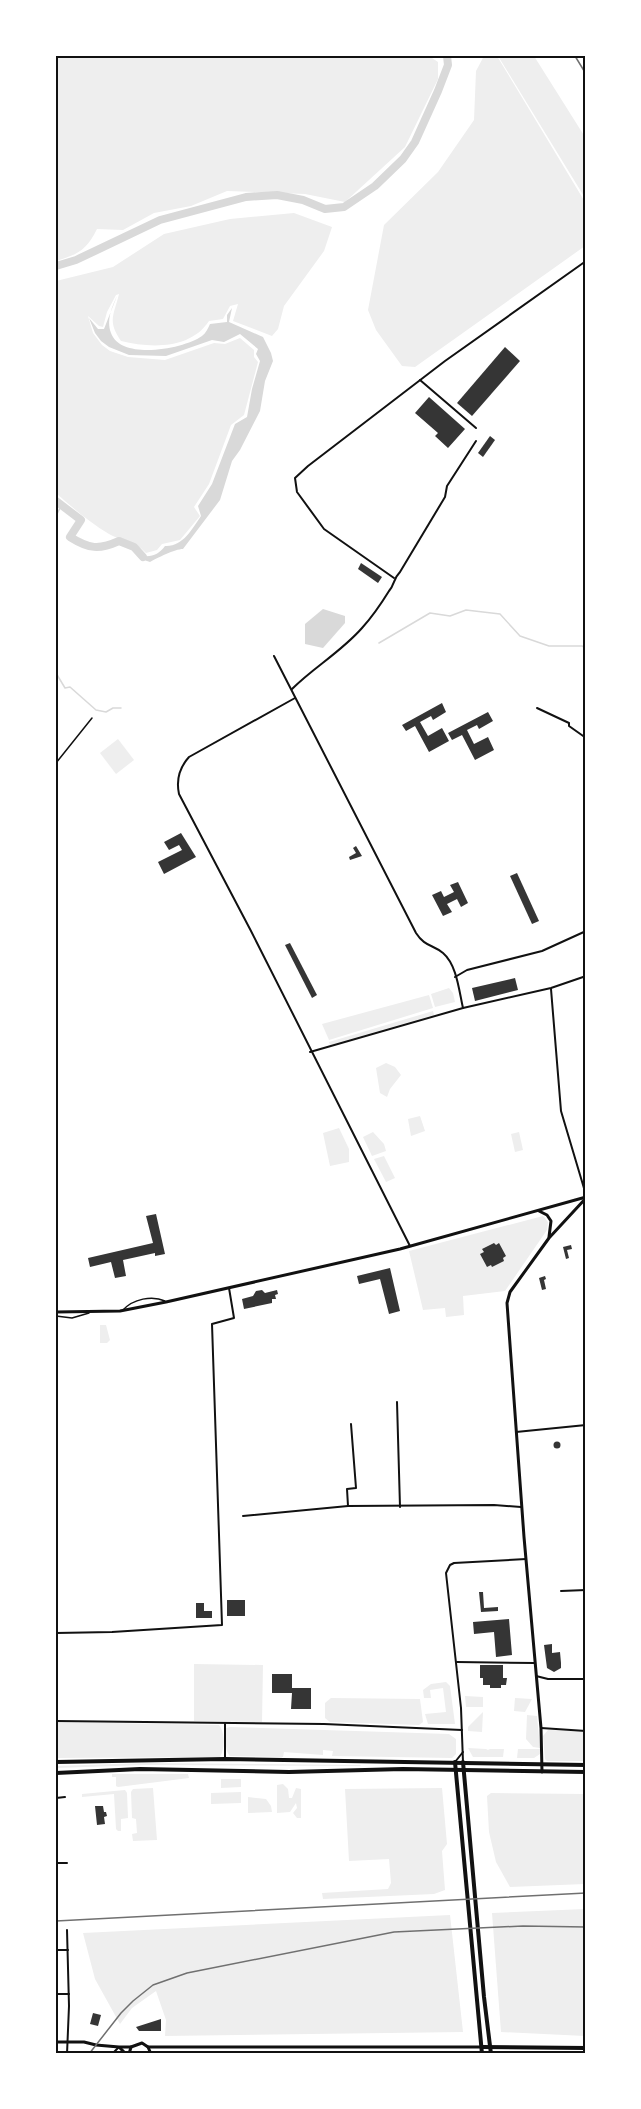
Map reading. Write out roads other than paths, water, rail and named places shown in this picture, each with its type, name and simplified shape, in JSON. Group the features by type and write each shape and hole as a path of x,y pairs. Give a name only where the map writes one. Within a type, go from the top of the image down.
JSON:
{"main road":[{"path":"56,1762 225,1759 585,1765"},
{"path":"455,1762 482,2054"},
{"path":"463,1762 491,2054"},
{"path":"56,1773 140,1768 290,1772 456,1770 585,1772"},
{"path":"482,2047 585,2048"}],"street":[{"path":"394,578 324,529 297,492 294,481 299,473 420,380 585,261"},
{"path":"420,380 476,428"},
{"path":"292,688 325,663 360,630 392,588 394,578 400,572 445,498 447,486 476,441"},
{"path":"274,656 416,933 422,942 444,954 450,962 463,1008"},
{"path":"295,698 189,757 182,767 177,785 179,794 410,1246"},
{"path":"537,708 569,723 569,726 585,738"},
{"path":"455,976 467,970 542,951 585,931"},
{"path":"310,1052 463,1008 551,988 585,976"},
{"path":"551,988 561,1111 585,1197"},
{"path":"56,1314 123,1310 166,1302 410,1246 585,1197"},
{"path":"542,1772 541,1728 521,1507 507,1297 549,1238 585,1197"},
{"path":"565,1203 570,1204 571,1212"},
{"path":"537,1210 547,1215 551,1221 549,1238"},
{"path":"56,1633 222,1625 212,1324 234,1318 229,1287"},
{"path":"398,1402 400,1507"},
{"path":"348,1506 347,1489 356,1488 351,1425"},
{"path":"516,1432 585,1425"},
{"path":"243,1516 348,1506 494,1505 521,1507"},
{"path":"463,1762 457,1662 446,1573 450,1565 454,1563 526,1559"},
{"path":"561,1591 585,1590"},
{"path":"457,1662 535,1663"},
{"path":"536,1676 548,1679 585,1679"},
{"path":"56,1721 324,1724 462,1730"},
{"path":"225,1724 225,1759"},
{"path":"541,1728 585,1731"},
{"path":"455,1762 463,1752"},
{"path":"56,1798 65,1797"},
{"path":"56,1863 67,1863"},
{"path":"67,1930 69,1994 67,2054"},
{"path":"56,1950 68,1950"},
{"path":"56,1994 69,1994"},
{"path":"56,2043 84,2042 118,2047 130,2047 138,2043 148,2047 482,2047"},
{"path":"112,2054 118,2047"},
{"path":"118,2047 128,2054 130,2047"},
{"path":"148,2047 151,2053 160,2047"}],"lane":[{"path":"56,763 92,718"},
{"path":"123,1310 135,1302 150,1298 157,1297 166,1302"}],"waterway":[{"path":"56,266 76,260 160,220 246,197 277,195 303,200 325,209 344,207 375,186 403,159 415,142 448,65 447,56"},
{"path":"56,501 81,520 70,537 94,547 106,546 119,541 134,547 143,557"},
{"path":"56,516 61,506"},
{"path":"379,643 430,613 450,616 466,610 500,614 520,636 549,646 586,648"},
{"path":"586,623 584,629 586,632"},
{"path":"56,673 65,688 70,687 96,710 106,712 113,708 121,708"}],"railway":[{"path":"575,56 586,74"},
{"path":"56,1921 586,1893"},
{"path":"89,2054 133,2001 153,1985 187,1973 394,1932 523,1926 586,1927"}]}
